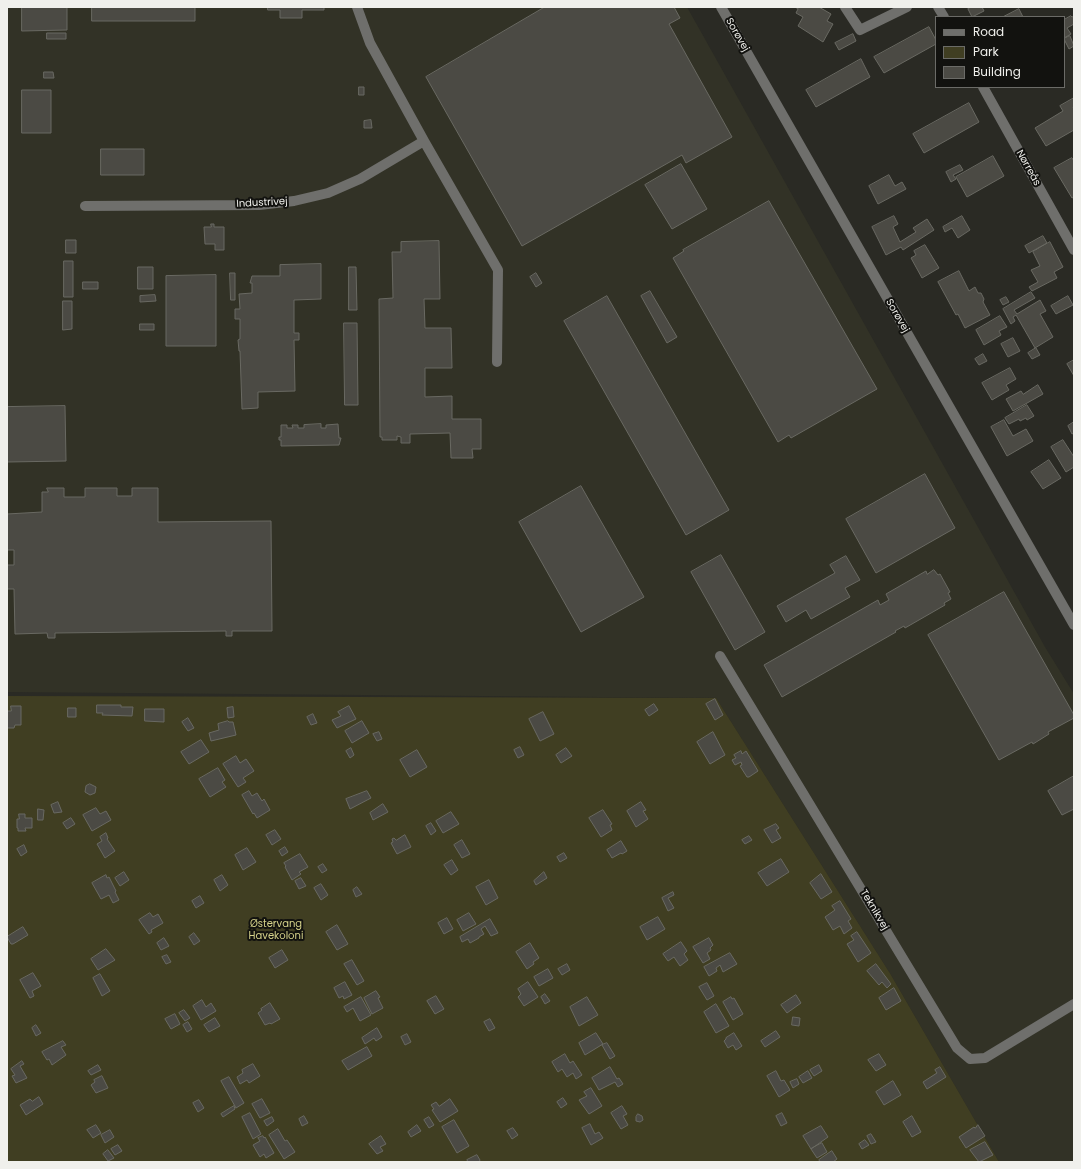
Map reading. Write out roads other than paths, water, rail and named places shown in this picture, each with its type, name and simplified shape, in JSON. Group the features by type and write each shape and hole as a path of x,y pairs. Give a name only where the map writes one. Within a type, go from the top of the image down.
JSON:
{"street":[{"path":"357,7 370,42 424,141 498,270 497,362"},
{"name":"Sorøvej","path":"721,7 1074,625"},
{"path":"846,7 860,30 907,7"},
{"path":"938,7 943,16"},
{"name":"Nørreås","path":"984,88 1074,250"},
{"name":"Industrivej","path":"85,206 259,205 294,201 328,192 360,179 424,141"},
{"name":"Teknikvej","path":"720,656 957,1048 970,1059 985,1058 1074,1004"}],"park label":[{"name":"Østervang Havekoloni","path":"276,930"}]}
